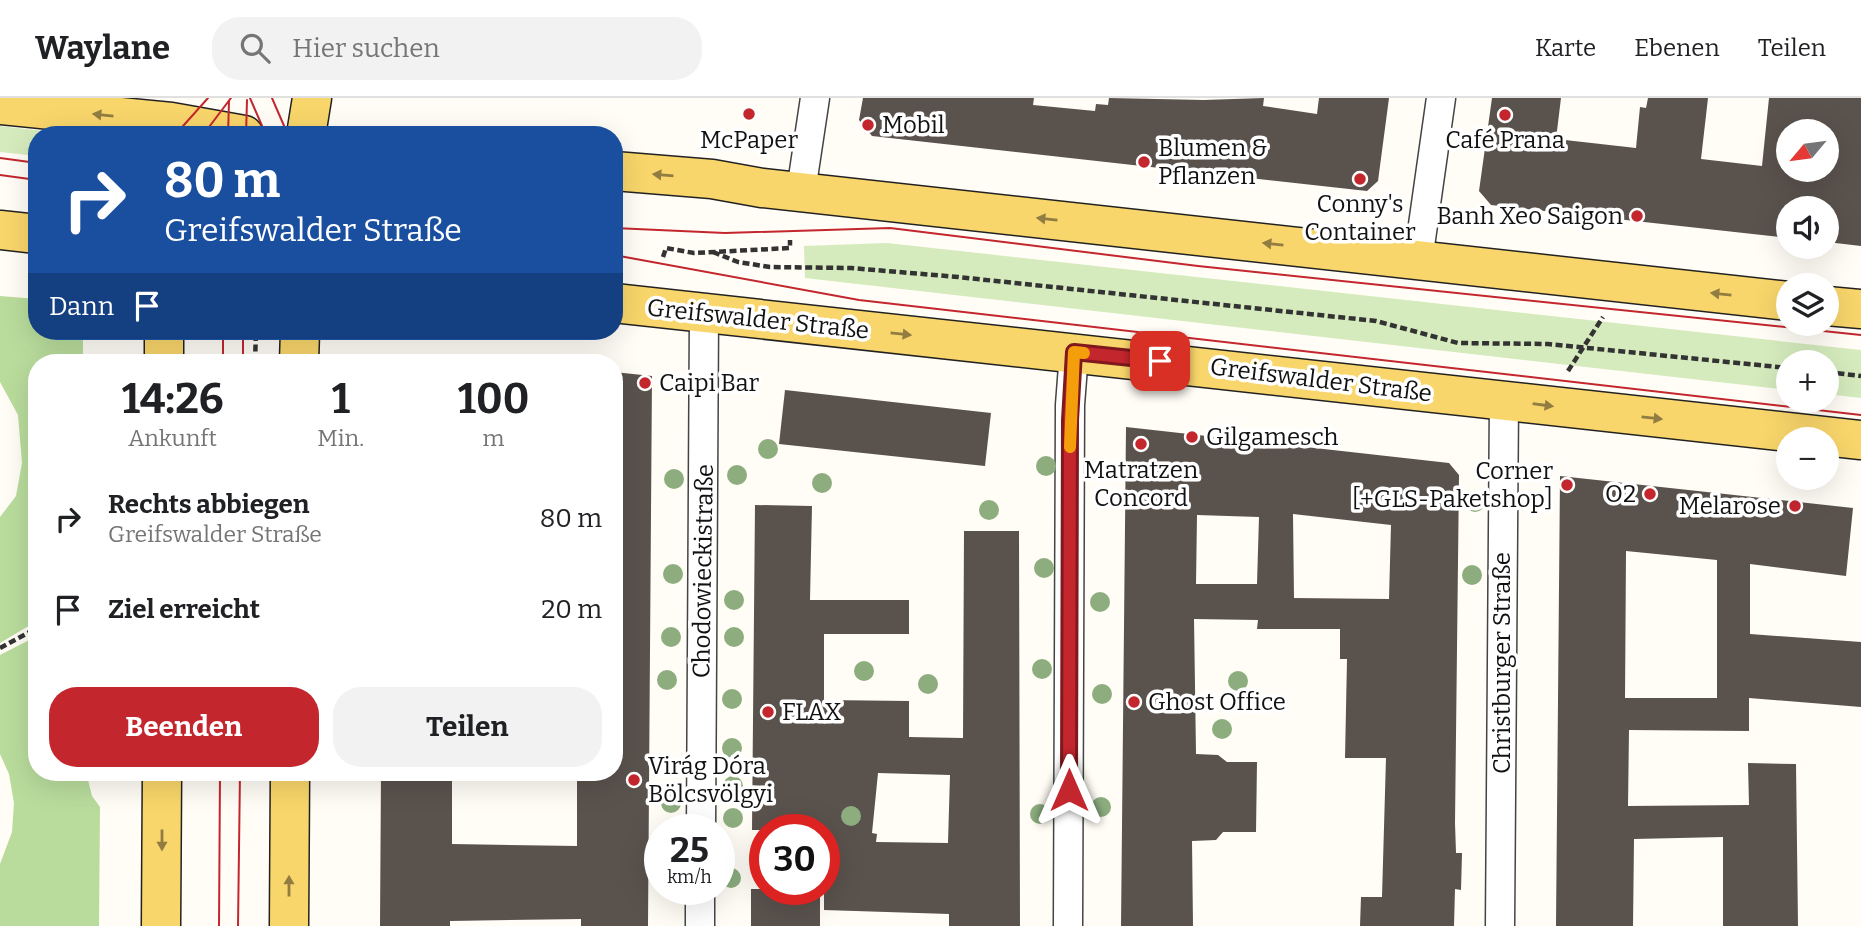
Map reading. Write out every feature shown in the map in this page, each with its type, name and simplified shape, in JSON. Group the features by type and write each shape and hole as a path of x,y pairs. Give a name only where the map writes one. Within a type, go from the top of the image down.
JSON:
{"main road":[{"path":"307,126 312,98"},
{"path":"0,105 172,118 206,126"},
{"path":"623,172 1776,300"},
{"path":"0,229 28,233"},
{"name":"Greifswalder Straße","path":"623,304 1861,440"},
{"path":"1839,307 1861,309"},
{"path":"161,926 162,781"},
{"path":"289,926 290,781"}],"street":[{"path":"801,191 815,98"},
{"path":"1418,260 1441,98"},
{"name":"Chodowieckistraße","path":"701,814 704,313"},
{"path":"1068,926 1070,420 1074,352"},
{"name":"Christburger Straße","path":"1500,926 1504,400"},
{"path":"700,905 700,926"}],"path":[{"path":"663,257 666,248 694,253 790,248 790,240"},
{"path":"713,252 738,262 770,267 851,268 958,277 1376,321 1458,343 1584,347 1776,367"},
{"path":"1566,375 1604,315"},
{"path":"1839,373 1861,376"},
{"path":"0,648 28,633"}],"green space":[{"path":"0,126 28,129 28,155 0,152"},
{"path":"887,243 1861,350 1861,398 1839,395 1839,350 1776,350 1776,389 805,278 804,246"},
{"path":"0,296 28,298 28,340 83,340 83,354 28,354 28,626 0,643 0,517 16,496 22,463 18,415 0,382"},
{"path":"28,641 28,781 88,781 92,796 100,807 99,926 0,926 0,864 12,832 14,803 9,774 0,754 0,655"}],"building":[{"path":"863,98 1034,98 1033,105 1095,111 1096,104 1108,105 1109,98 1264,98 1263,106 1317,114 1319,98 1389,98 1378,181 1367,191 872,136 859,120"},
{"path":"1492,98 1561,98 1556,139 1636,148 1640,107 1646,108 1648,98 1708,98 1701,159 1762,166 1769,98 1861,98 1861,246 1839,243 1839,196 1776,196 1776,237 1491,205 1479,191"},
{"path":"623,373 652,376 649,814 644,814 644,905 648,905 648,926 581,926 581,919 450,921 450,926 380,926 381,781 452,781 452,844 577,846 577,781 623,781"},
{"path":"785,390 991,413 985,466 779,444"},
{"path":"1126,427 1449,463 1459,475 1455,823 1456,853 1462,853 1461,890 1455,889 1454,926 1360,926 1361,897 1382,897 1386,758 1345,758 1347,659 1340,659 1340,629 1257,629 1258,620 1194,619 1196,754 1218,755 1227,762 1257,762 1256,832 1223,832 1216,840 1192,841 1193,926 1121,926","holes":["1293,514 1391,525 1389,599 1294,598","1197,515 1259,517 1257,584 1196,584"]},
{"path":"1560,476 1853,508 1846,576 1750,564 1750,634 1861,642 1861,707 1749,698 1749,731 1629,730 1628,806 1749,805 1748,763 1796,764 1798,926 1723,926 1723,837 1634,839 1633,926 1556,926","holes":["1626,551 1717,560 1717,698 1625,698"]},
{"path":"755,505 812,506 810,600 909,600 909,634 824,634 824,700 909,701 909,737 963,738 964,531 1019,531 1020,926 949,926 949,914 824,910 824,905 840,905 840,814 752,814","holes":["878,773 950,775 948,843 876,842 877,834 872,833"]},
{"path":"751,905 820,905 820,926 751,926"}],"tram line":[{"path":"183,126 208,98"},
{"path":"210,126 231,98"},
{"path":"250,98 262,126"},
{"path":"272,98 284,126"},
{"path":"246,126 247,100"},
{"path":"228,126 229,101"},
{"path":"0,158 28,162"},
{"path":"0,175 28,179"},
{"path":"623,228 725,233 890,228 1198,266 1861,335"},
{"path":"623,257 859,300 1861,415"},
{"path":"223,340 223,354"},
{"path":"243,340 243,354"},
{"path":"219,926 220,781"},
{"path":"238,926 240,781"}],"slow traffic":[{"path":"1070,447 1074,352 1084,353"}],"place":[{"name":"McPaper","path":"749,114"},
{"name":"Café Prana","path":"1505,115"},
{"name":"Mobil","path":"868,125"},
{"name":"Blumen & Pflanzen","path":"1144,162"},
{"name":"Conny's Container","path":"1360,179"},
{"name":"Banh Xeo Saigon","path":"1637,216"},
{"name":"Caipi Bar","path":"645,383"},
{"name":"Gilgamesch","path":"1192,437"},
{"name":"Matratzen Concord","path":"1141,444"},
{"name":"Corner [+GLS-Paketshop]","path":"1567,485"},
{"name":"O2","path":"1650,494"},
{"name":"Melarose","path":"1795,506"},
{"name":"Ghost Office","path":"1134,702"},
{"name":"FLAX","path":"768,712"},
{"name":"Virág Dóra Bölcsvölgyi","path":"634,780"}],"route":[{"path":"1069,790 1070,405 1074,352 1160,361"}]}
